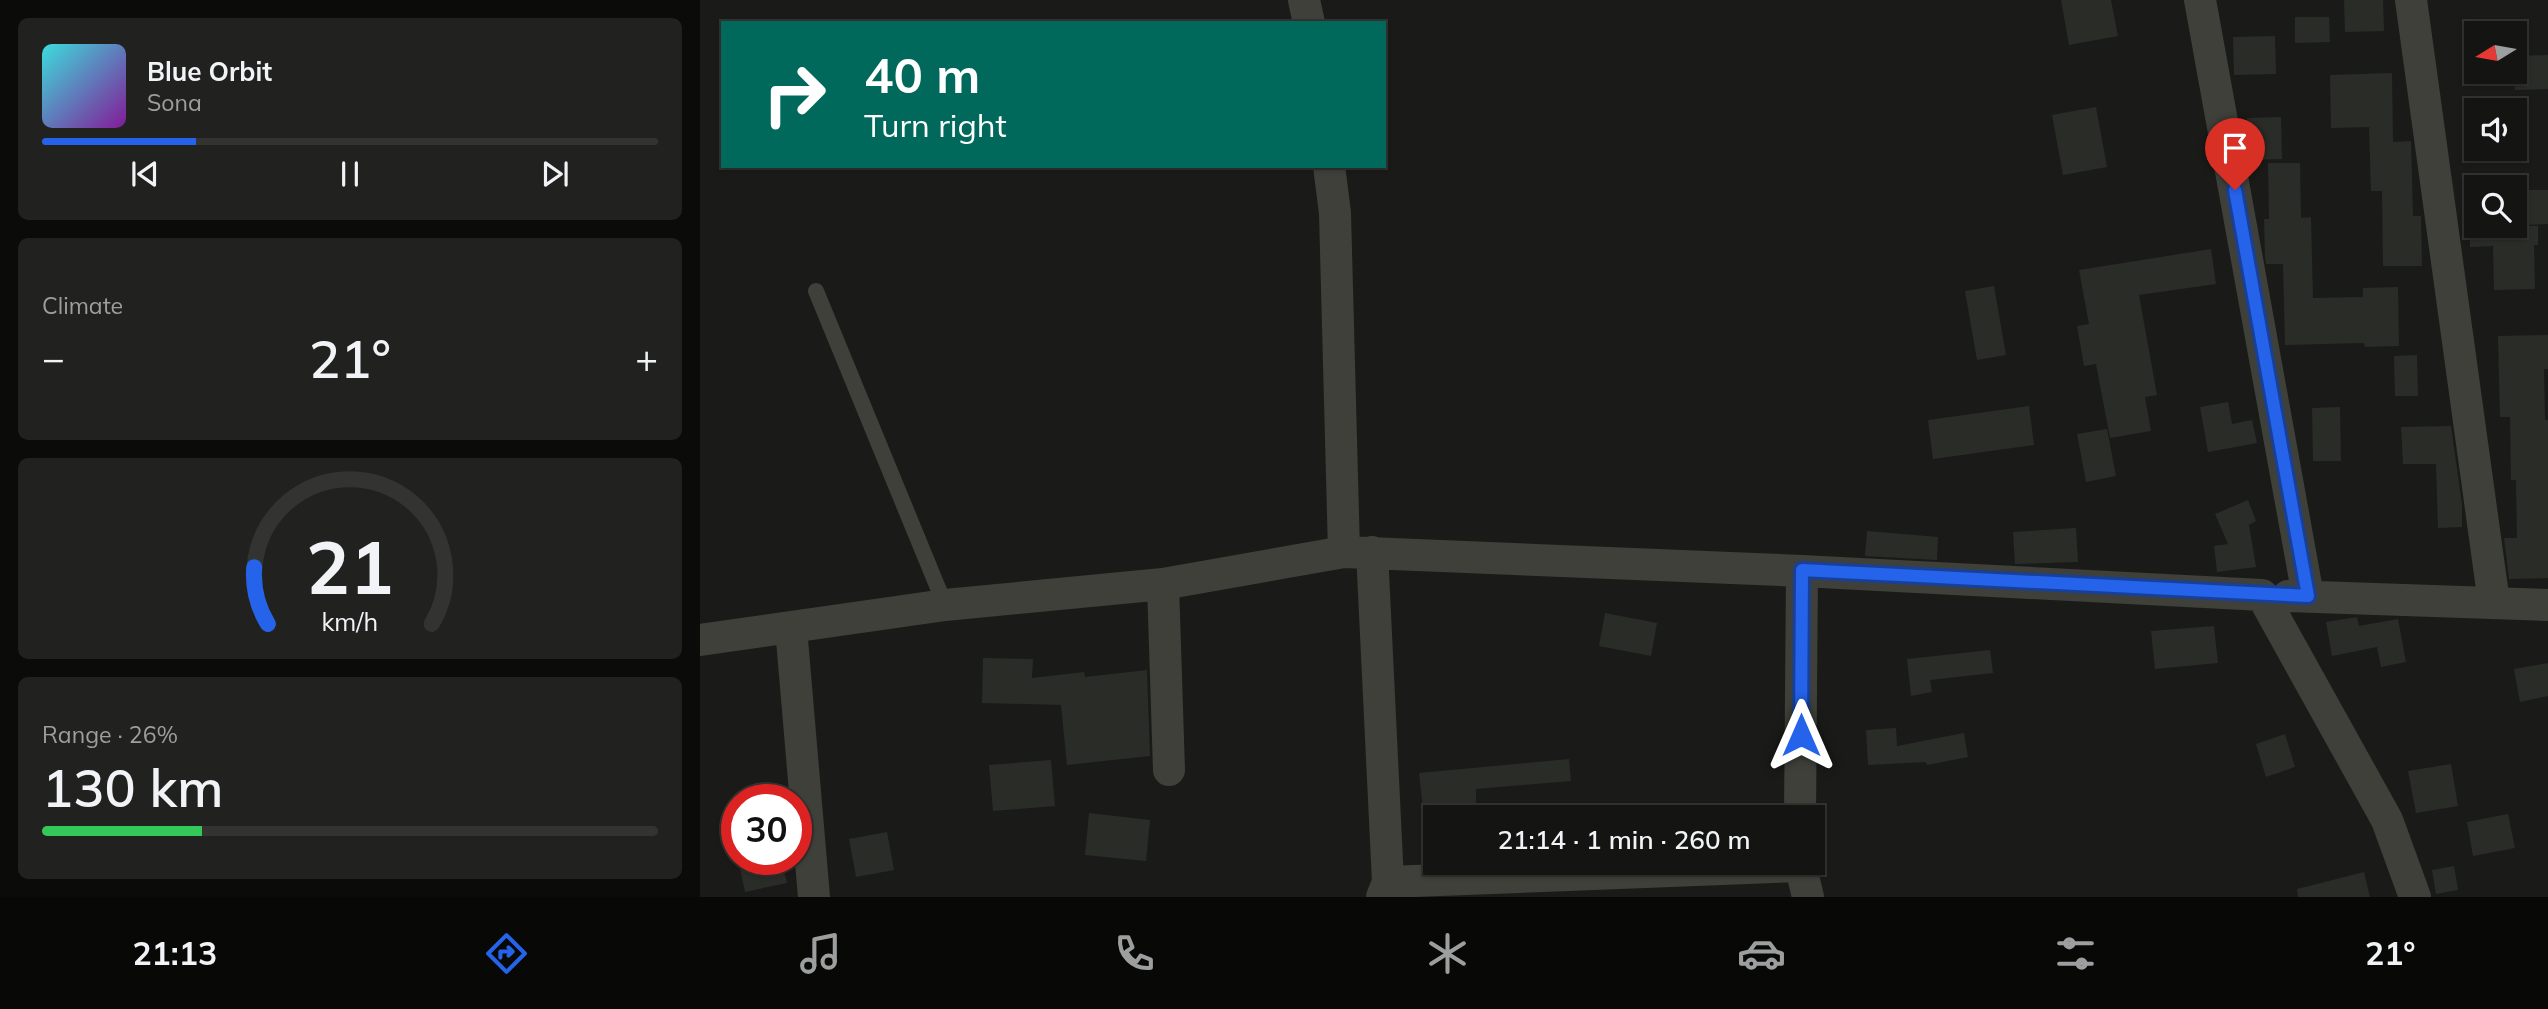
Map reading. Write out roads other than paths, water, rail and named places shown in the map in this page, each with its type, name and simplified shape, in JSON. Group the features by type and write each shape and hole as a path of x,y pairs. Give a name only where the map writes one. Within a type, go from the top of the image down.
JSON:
{"street":[{"path":"1304,0 1308,21"},
{"path":"2200,0 2308,596"},
{"path":"2411,0 2494,603"},
{"path":"1329,168 1335,213 1385,889 1617,875"},
{"path":"700,640 945,605 1163,584 1358,552 1802,570 2262,595 2548,606"},
{"path":"1800,805 1802,570"},
{"path":"1163,584 1169,770"},
{"path":"2262,595 2387,820 2415,897"},
{"path":"791,628 814,897"},
{"path":"1803,875 1808,897"}],"lane":[{"path":"816,291 945,605"}]}
